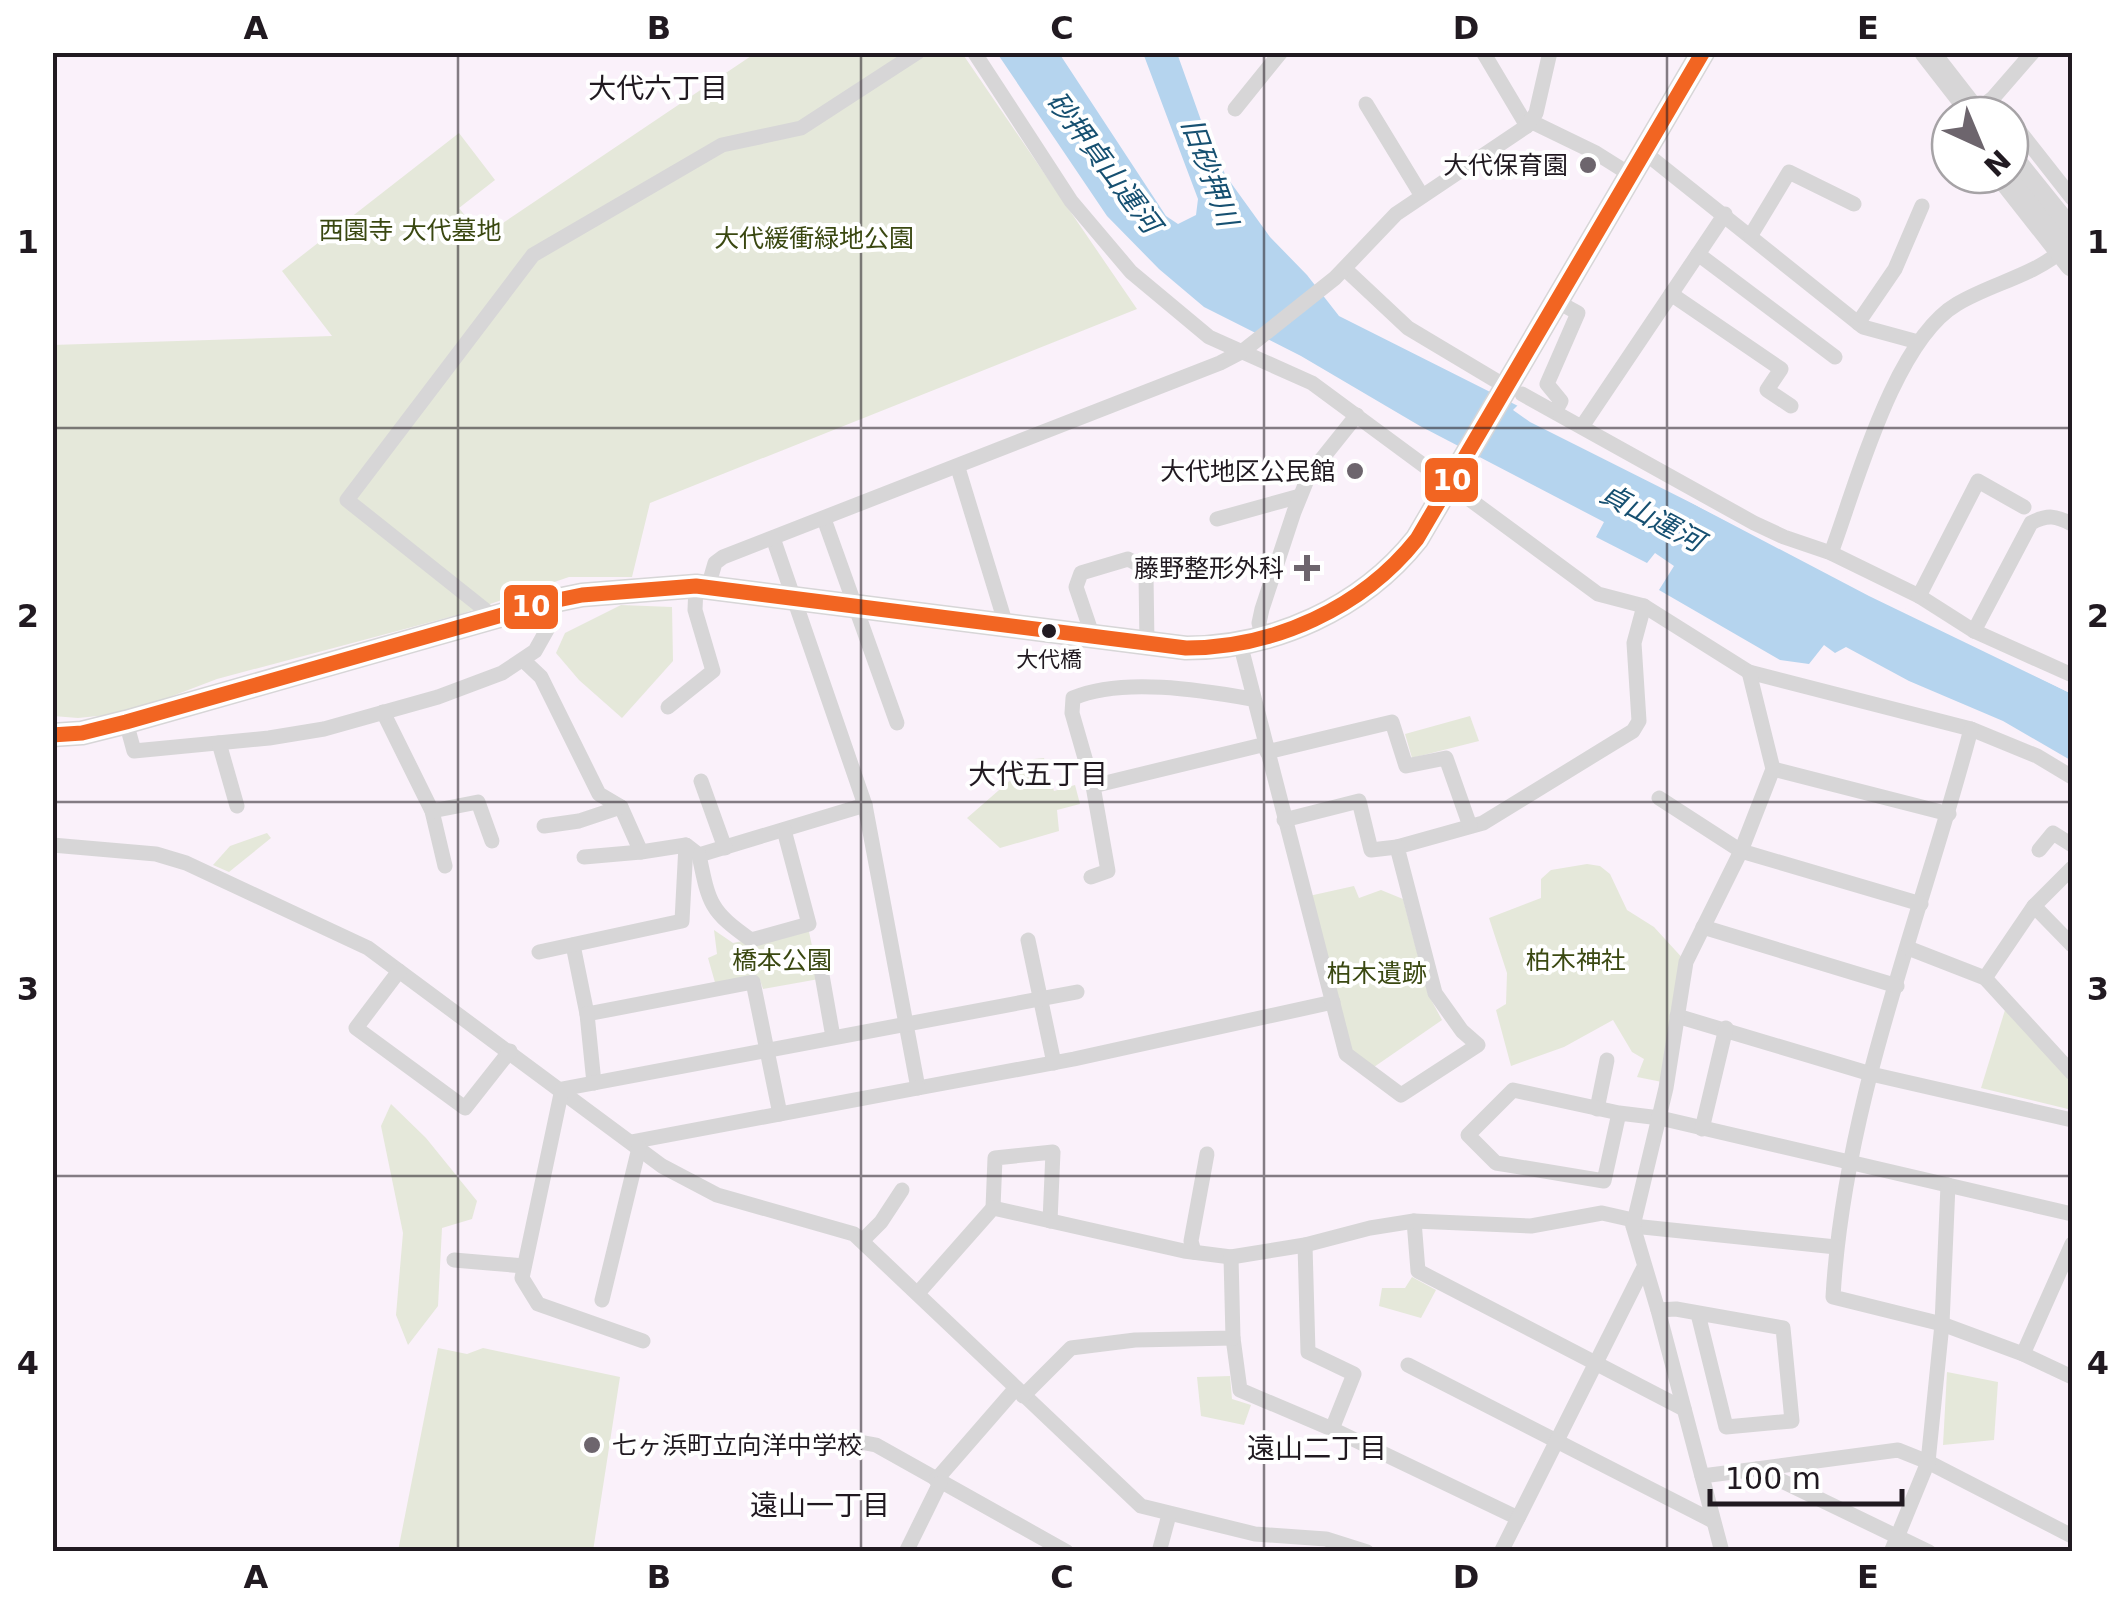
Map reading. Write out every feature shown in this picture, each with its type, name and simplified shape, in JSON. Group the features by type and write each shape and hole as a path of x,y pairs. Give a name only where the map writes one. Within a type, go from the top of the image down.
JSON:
{"main road":[{"path":"52,735 82,733 126,722 494,616 582,595 702,587 1203,648 1251,640 1324,614 1376,582 1417,539 1703,52"},
{"path":"1905,52 1956,95"},
{"path":"1927,52 1962,95"},
{"path":"2030,187 2070,248"},
{"path":"2021,195 2070,248"}],"street":[{"path":"494,616 347,500 358,485 533,255 722,145 801,128 918,52"},
{"path":"974,52 1071,200 1131,272 1210,337 1312,383 1598,594 1644,606 1749,672 1971,728 2037,756 2072,777"},
{"path":"1483,52 1529,124 1637,164 1725,214 1858,323 1918,342"},
{"path":"668,707 714,672 696,610 714,563 1243,351 1340,274 1396,214 1529,124 1536,113 1550,52"},
{"path":"1989,95 2033,52"},
{"path":"1235,109 1276,55"},
{"path":"1366,104 1422,196"},
{"path":"2030,145 2072,198"},
{"path":"1752,236 1789,172 1854,204"},
{"path":"1858,323 1895,270 1922,206"},
{"path":"1583,425 1725,214"},
{"path":"1832,553 1892,389 1918,342 1955,305 2070,248"},
{"path":"1698,254 1836,358"},
{"path":"1340,274 1408,328 1508,389 1556,410 1784,538 1832,553 1920,596 1974,631 2072,675"},
{"path":"1671,294 1781,369 1768,390 1792,406"},
{"path":"1556,410 1561,401 1547,384 1578,313 1558,302"},
{"path":"1357,415 1309,475 1300,496 1251,640 1252,699 1346,1054 1401,1095 1478,1045 1462,1031 1435,993 1397,847"},
{"path":"958,468 1006,625"},
{"path":"1920,596 1978,481 2024,507"},
{"path":"1217,519 1300,496"},
{"path":"1974,631 2032,522 2044,516 2072,524"},
{"path":"824,519 896,723"},
{"path":"773,538 865,805 918,1088"},
{"path":"1092,636 1076,587 1081,572 1128,559 1142,567 1146,575 1147,644"},
{"path":"126,722 134,750 324,729 438,698 502,673 535,651 548,628 548,602"},
{"path":"1284,820 1359,801 1371,850 1397,847 1482,822 1576,768 1633,731 1639,720 1634,643 1644,606"},
{"path":"524,660 541,678 600,794 621,807 641,852"},
{"path":"1740,1552 1721,1547 1712,1520 1633,1223 1660,1118 1686,962 1741,851 1773,768 1749,672"},
{"path":"1091,877 1108,871 1093,786 1072,713 1073,698 1093,690 1129,688 1209,691 1252,699"},
{"path":"384,712 432,812 445,866"},
{"path":"1093,786 1392,722 1406,766 1446,758 1470,826"},
{"path":"1971,728 1871,1074 1836,1247 1833,1297 1942,1324 2024,1354 2072,1378"},
{"path":"219,743 236,807"},
{"path":"2037,756 2072,792"},
{"path":"1773,768 1948,814"},
{"path":"701,781 725,848"},
{"path":"1659,798 1741,851 1920,904"},
{"path":"432,812 478,802 492,841"},
{"path":"584,857 725,848 865,805"},
{"path":"544,826 579,821 621,807"},
{"path":"693,850 719,917 751,940 809,924 784,830"},
{"path":"2039,850 2053,833 2072,846"},
{"path":"52,845 156,854 186,863 368,948 662,1166 717,1195 854,1234 1129,1498 1154,1512 1255,1534 1338,1541 1367,1552"},
{"path":"539,952 682,921 693,850"},
{"path":"1986,978 2034,906 2072,868"},
{"path":"2034,906 2072,945"},
{"path":"1703,927 1897,986"},
{"path":"1028,940 1054,1063"},
{"path":"573,945 587,1014 594,1083"},
{"path":"1908,948 1986,978 2072,1073"},
{"path":"400,970 356,1028 465,1108 510,1051"},
{"path":"822,975 833,1037"},
{"path":"587,1014 753,982 780,1114"},
{"path":"562,1089 1077,992"},
{"path":"635,1145 1054,1063 1332,1002"},
{"path":"1677,1016 1871,1074 2072,1120"},
{"path":"1702,1129 1726,1028"},
{"path":"1597,1109 1607,1060"},
{"path":"562,1089 522,1278 538,1304 644,1342"},
{"path":"1619,1113 1604,1182 1496,1163 1468,1135 1513,1090 1660,1118 2072,1214"},
{"path":"602,1300 635,1145"},
{"path":"918,1293 994,1208 996,1158 1053,1152 1050,1221"},
{"path":"1194,1252 1191,1242 1207,1154"},
{"path":"1895,1544 1928,1462 1942,1324 1948,1185"},
{"path":"862,1241 881,1222 902,1190"},
{"path":"994,1208 1231,1257 1414,1221 1530,1226 1602,1213 1633,1223 1836,1247"},
{"path":"1414,1221 1418,1271 1684,1408"},
{"path":"2024,1354 2072,1244"},
{"path":"1305,1245 1308,1352 1354,1374 1332,1428"},
{"path":"1231,1257 1233,1338 1240,1390 1332,1428 1518,1518"},
{"path":"454,1260 524,1266"},
{"path":"1501,1552 1643,1268"},
{"path":"1658,1310 1676,1308 1783,1328 1792,1421 1726,1428 1698,1314"},
{"path":"906,1552 938,1481 1019,1392 1071,1348 1135,1340 1233,1338"},
{"path":"1408,1365 1712,1520"},
{"path":"849,1440 876,1445 1057,1549"},
{"path":"1702,1476 1898,1450 2072,1535 2067,1552"},
{"path":"1757,1469 1895,1544 1929,1552"},
{"path":"1159,1552 1169,1515"}],"green space":[{"name":"大代緩衝緑地公園","path":"757,52 962,53 1137,309 650,503 632,577 569,577 461,614 217,679 128,713 53,716 52,345 332,336 282,271 459,133 495,180 459,208 482,237"},
{"path":"621,605 672,607 673,661 622,718 579,680 556,653 565,633"},
{"path":"1470,716 1479,741 1412,758 1405,734"},
{"path":"1044,758 1054,791 1075,785 1080,804 1057,810 1059,831 1000,848 967,818 1022,766"},
{"path":"267,833 271,838 229,872 213,865 230,846"},
{"name":"柏木神社","path":"1587,864 1600,866 1610,874 1627,910 1654,927 1686,962 1667,1083 1637,1077 1644,1059 1632,1052 1613,1020 1564,1047 1511,1066 1496,1010 1506,1004 1507,973 1489,918 1541,898 1541,879 1551,870"},
{"name":"柏木遺跡","path":"1354,886 1359,898 1381,890 1403,899 1428,994 1442,1020 1374,1067 1350,1049 1309,896"},
{"name":"橋本公園","path":"808,927 819,979 763,989 760,980 716,986 708,958 717,954 714,930 733,943"},
{"path":"2005,1010 2072,1081 2072,1110 1981,1088"},
{"path":"391,1104 426,1138 477,1201 472,1219 442,1228 438,1306 408,1345 396,1315 403,1233 381,1126"},
{"path":"1412,1277 1436,1290 1421,1318 1379,1306 1382,1288 1405,1288"},
{"path":"438,1348 467,1354 483,1348 620,1377 593,1551 398,1551"},
{"path":"1947,1372 1998,1382 1994,1440 1943,1445"},
{"path":"1230,1376 1232,1399 1251,1405 1244,1425 1201,1416 1197,1377"}],"water":[{"path":"997,53 1059,53 1166,216 1178,224 1196,215 1198,199 1143,53 1177,53 1208,140 1226,176 1270,237 1339,316 1530,412 1869,596 2072,694 2072,761 2003,721 1909,681 1846,647 1835,653 1824,645 1809,664 1780,660 1659,590 1674,566 1655,553 1647,563 1596,537 1604,522 1204,307 1159,269 1107,216"}],"pier":[{"path":"1521,402 1871,592 2072,689 2072,694 1530,422 1513,410"}],"transit line":[{"name":"10","path":"52,735 82,733 126,722 582,595 696,586 1186,648 1251,641 1283,632 1343,604 1370,585 1417,539 1703,52"}],"place":[{"name":"大代保育園","path":"1588,165"},
{"name":"大代地区公民館","path":"1355,471"},
{"name":"藤野整形外科","path":"1307,568"},
{"name":"大代橋","path":"1049,631"},
{"name":"七ヶ浜町立向洋中学校","path":"592,1445"}],"district":[{"name":"大代六丁目","path":"658,88"},
{"name":"大代五丁目","path":"1038,774"},
{"name":"遠山二丁目","path":"1317,1448"},
{"name":"遠山一丁目","path":"820,1505"}],"water label":[{"name":"砂押貞山運河","path":"1104,162"},
{"name":"旧砂押川","path":"1210,172"},
{"name":"貞山運河","path":"1652,517"}],"park label":[{"name":"西園寺 大代墓地","path":"410,230"}]}
